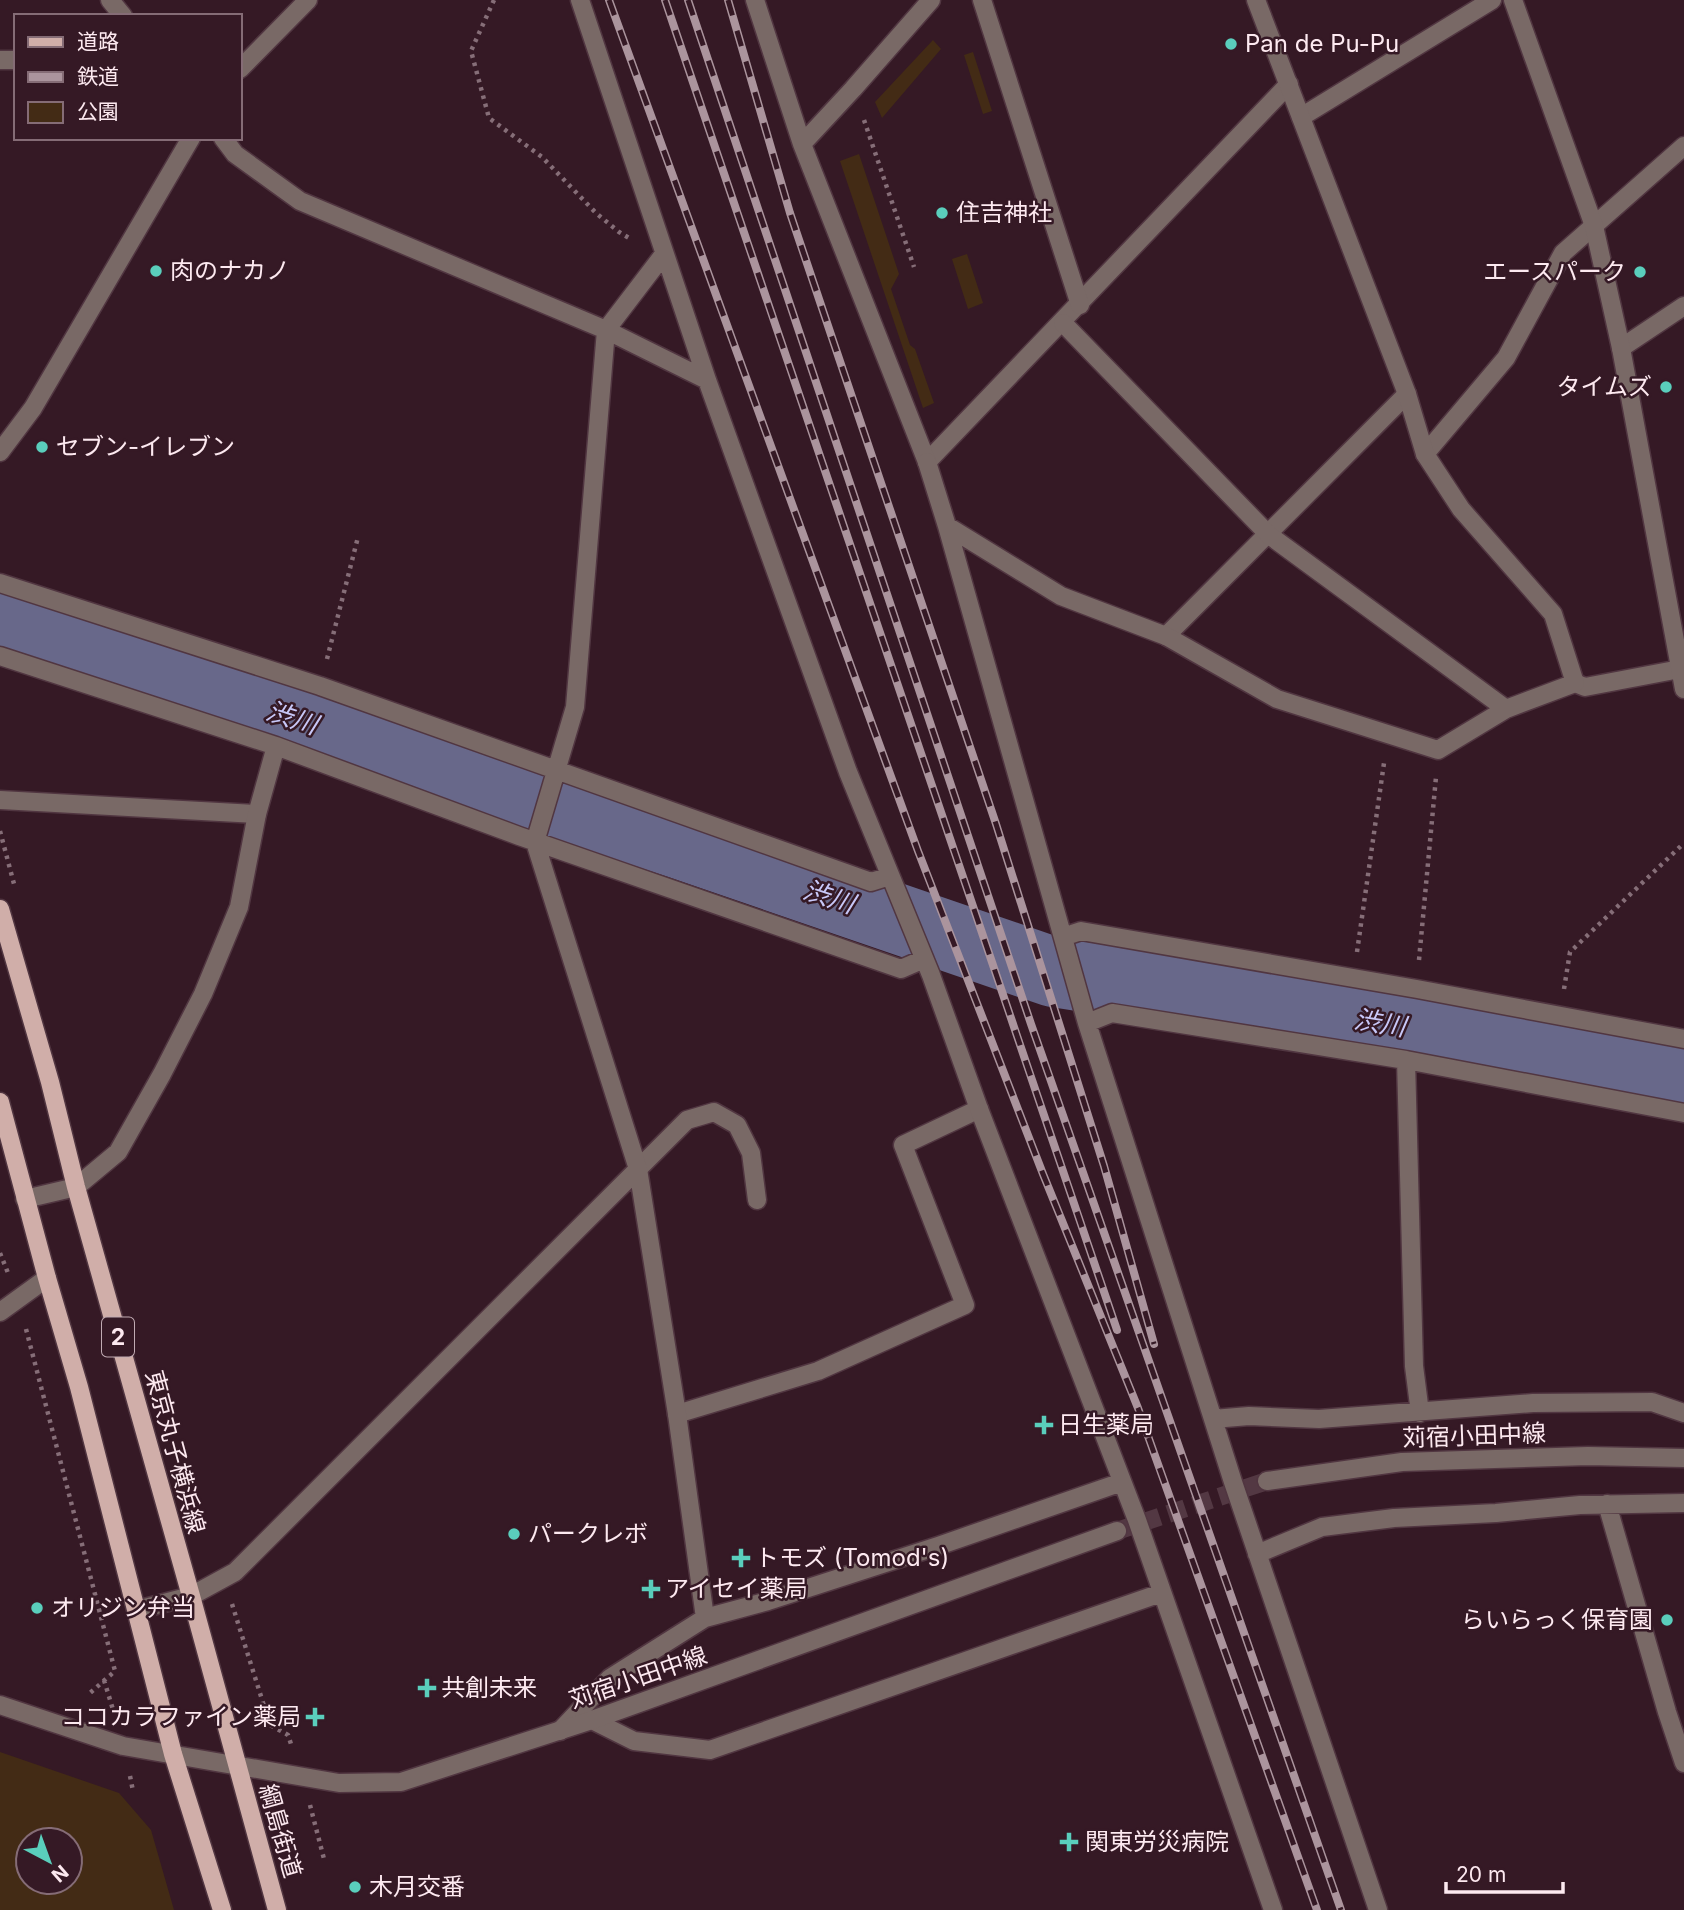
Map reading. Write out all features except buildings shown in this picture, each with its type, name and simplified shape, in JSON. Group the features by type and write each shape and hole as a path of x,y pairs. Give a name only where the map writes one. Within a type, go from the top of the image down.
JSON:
{"main road":[{"name":"東京丸子横浜線","path":"0,909 50,1082 76,1187 236,1765"},
{"name":"2","path":"0,1102 79,1387 173,1754 222,1910"},
{"name":"綱島街道","path":"236,1765 276,1910"}],"street":[{"path":"242,67 308,0"},
{"path":"580,0 707,380 848,772 925,963 1122,1482 1273,1910"},
{"path":"755,0 802,144 927,462 1087,1023 1257,1554 1378,1910"},
{"path":"802,144 931,0"},
{"path":"982,0 1080,305"},
{"path":"1256,0 1408,394 1425,454 1461,509 1553,614 1575,683"},
{"path":"1301,117 1492,0"},
{"path":"1513,0 1594,226 1621,348 1684,689"},
{"path":"927,462 1289,84"},
{"path":"0,452 33,408 190,140"},
{"path":"224,140 235,154 300,201 607,330 707,380"},
{"path":"1425,454 1506,358 1563,253 1684,146"},
{"path":"664,254 607,330 577,694 558,771 535,842 638,1169 677,1414 705,1618"},
{"path":"1621,348 1684,306"},
{"path":"1063,323 1269,535 1506,709"},
{"path":"1166,636 1408,394"},
{"path":"947,526 1061,596 1166,636 1277,699 1438,750 1506,709 1575,683 1585,687 1680,669"},
{"path":"0,583 320,687 871,882 891,878"},
{"path":"0,656 275,746 535,842 901,969 925,963"},
{"path":"25,1199 76,1187 118,1152 203,994 239,907 257,814 275,746"},
{"path":"0,800 257,814"},
{"path":"1063,937 1082,932 1417,989 1684,1039"},
{"path":"1087,1023 1112,1013 1406,1060 1684,1113"},
{"path":"1406,1060 1414,1366 1420,1413"},
{"path":"677,1414 818,1371 965,1305 903,1145 979,1108"},
{"path":"137,1610 191,1596 235,1572 687,1120 714,1112 737,1125 751,1153 757,1200"},
{"path":"0,1312 47,1278"},
{"path":"1213,1419 1249,1416 1319,1419 1533,1403 1652,1402 1684,1413"},
{"name":"苅宿小田中線","path":"1266,1481 1402,1462 1588,1456 1684,1458"},
{"path":"559,1731 610,1678 705,1618 912,1555 1122,1482"},
{"path":"1257,1554 1322,1527 1394,1518 1607,1504 1684,1503"},
{"path":"1607,1504 1684,1763"},
{"name":"苅宿小田中線","path":"0,1705 123,1746 339,1783 401,1782 592,1720 1117,1531"},
{"path":"592,1720 634,1741 710,1750 1161,1593"}],"path":[{"path":"494,0 471,51 489,118 542,157 596,213 619,232 650,250 664,254"},
{"path":"853,89 914,267"},
{"path":"320,687 358,537"},
{"path":"1354,978 1388,735"},
{"path":"1417,989 1438,750"},
{"path":"1560,1015 1570,952 1684,843"},
{"path":"0,1253 17,1299 115,1671 90,1693"},
{"path":"225,1578 270,1725 288,1735 324,1859"}],"green space":[{"path":"933,40 941,49 882,118 875,102"},
{"path":"973,52 992,111 983,114 964,55"},
{"path":"859,154 899,274 891,289 934,403 923,408 840,161"},
{"path":"967,254 983,303 968,309 952,259"},
{"path":"0,1752 119,1793 151,1830 174,1910 0,1910"}],"waterway":[{"name":"渋川","path":"0,621 680,844 1053,972 1684,1071"}],"tunnel":[{"path":"1117,1531 1267,1481"}],"railway":[{"path":"609,0 918,851 1043,1174 1138,1408 1317,1910"},
{"path":"665,0 1117,1330"},
{"path":"688,0 1031,1024 1341,1910"},
{"path":"728,0 790,213 996,824 1104,1166 1154,1344"}],"place":[{"name":"Pan de Pu-Pu","path":"1231,44"},
{"name":"住吉神社","path":"942,213"},
{"name":"肉のナカノ","path":"156,271"},
{"name":"エースパーク","path":"1640,272"},
{"name":"タイムズ","path":"1666,387"},
{"name":"セブン-イレブン","path":"42,447"},
{"name":"日生薬局","path":"1044,1425"},
{"name":"パークレボ","path":"514,1534"},
{"name":"トモズ (Tomod's)","path":"741,1558"},
{"name":"アイセイ薬局","path":"651,1589"},
{"name":"オリジン弁当","path":"37,1608"},
{"name":"らいらっく保育園","path":"1667,1620"},
{"name":"共創未来","path":"427,1688"},
{"name":"ココカラファイン薬局","path":"315,1717"},
{"name":"関東労災病院","path":"1069,1842"},
{"name":"木月交番","path":"355,1887"}]}
